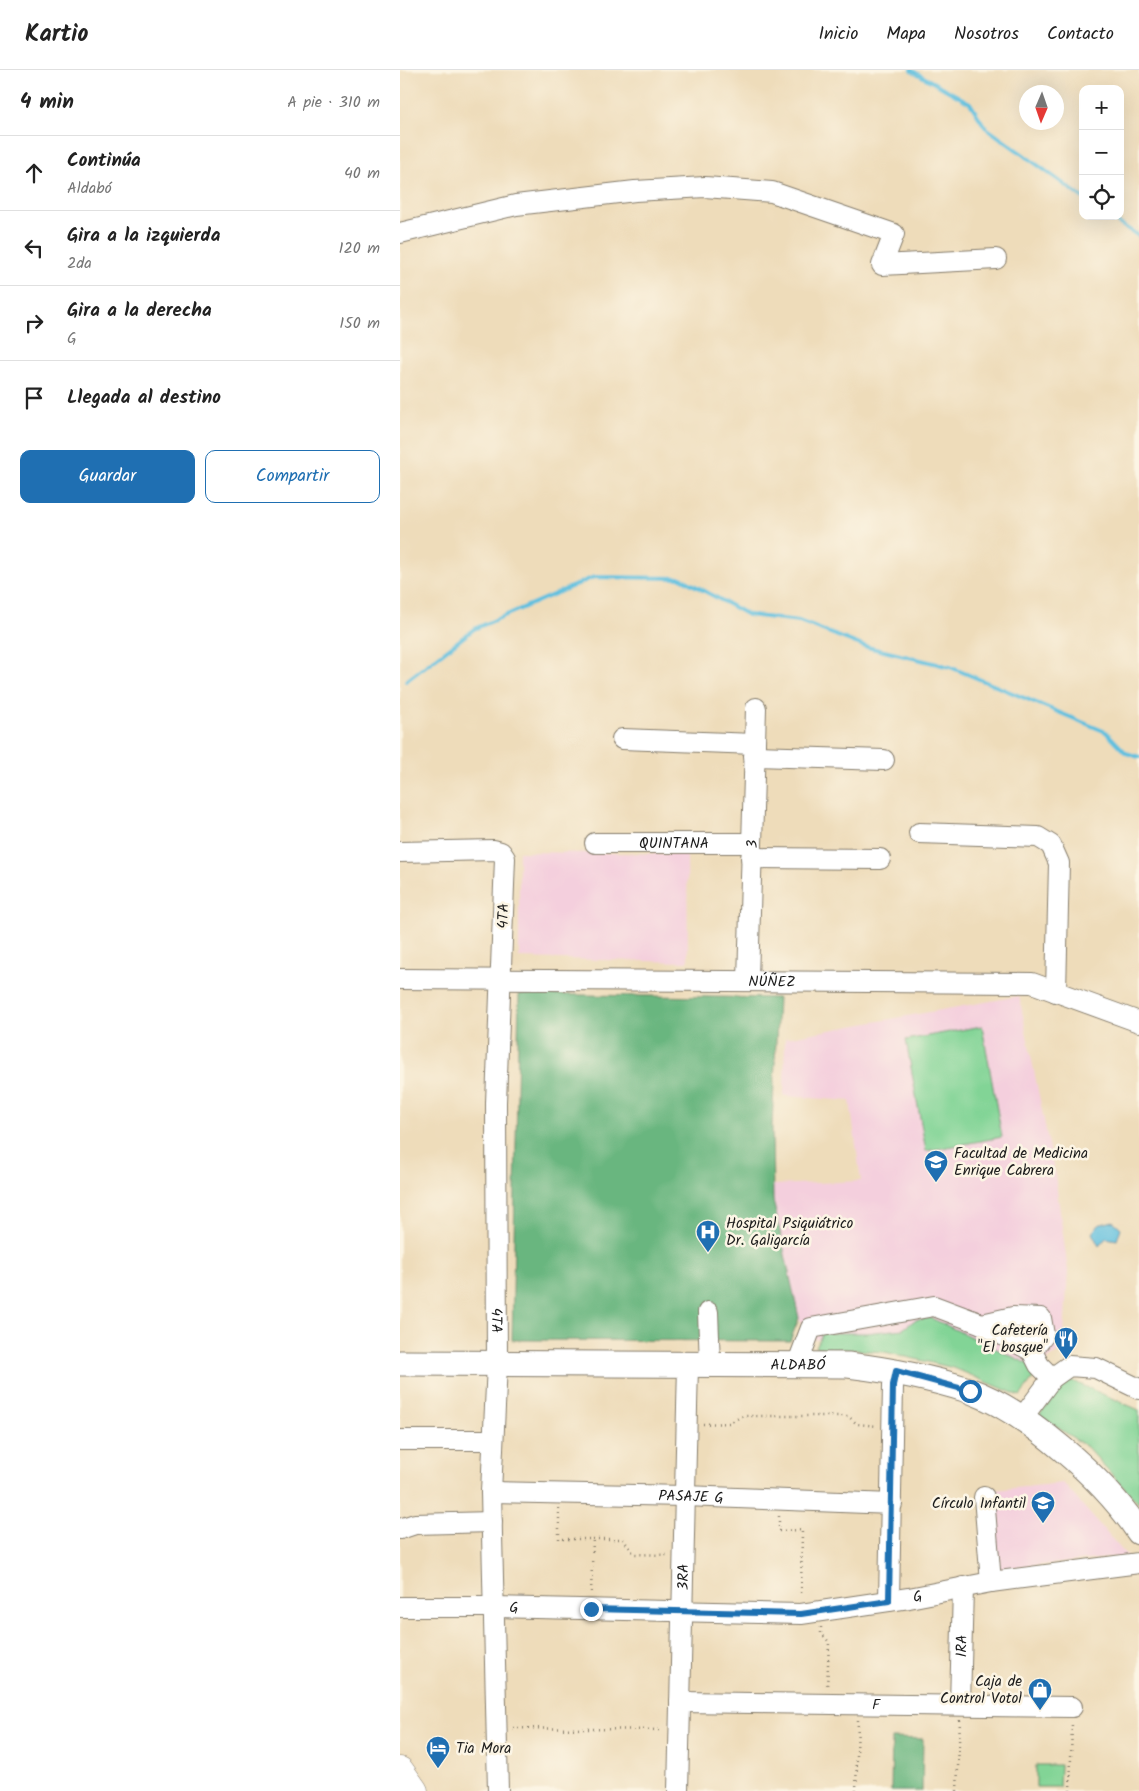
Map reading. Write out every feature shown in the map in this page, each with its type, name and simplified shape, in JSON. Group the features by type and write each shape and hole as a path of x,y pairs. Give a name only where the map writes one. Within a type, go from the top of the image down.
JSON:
{"highway":[{"path":"400,1770 414,1791"}],"main road":[{"name":"ALDABÓ","path":"400,1363 848,1365 894,1378 970,1391 1022,1418 1098,1480 1139,1532"}],"street":[{"path":"400,233 516,205 635,191 705,187 772,192 894,234 882,265 996,258"},
{"name":"3","path":"748,980 756,708"},
{"path":"622,739 884,760"},
{"path":"919,833 1038,837 1051,845 1059,863 1056,992"},
{"name":"QUINTANA","path":"595,843 880,859"},
{"name":"4TA","path":"400,852 494,850 501,852 505,858 496,1103 497,1364 491,1492 498,1791"},
{"name":"NÚÑEZ","path":"400,979 501,978 1032,983 1139,1022"},
{"path":"797,1365 811,1328 934,1306 982,1324 1032,1351 1039,1365 1052,1378"},
{"name":"3RA","path":"678,1791 687,1424 708,1312"},
{"path":"982,1324 1013,1317 1041,1318 1044,1335 1032,1351"},
{"path":"1022,1418 1052,1378 1069,1366 1096,1368 1139,1389"},
{"path":"889,1601 894,1464 894,1378"},
{"path":"400,1440 492,1440"},
{"name":"PASAJE G","path":"491,1492 782,1496 892,1504"},
{"path":"984,1497 991,1582"},
{"path":"400,1529 415,1524 492,1522"},
{"name":"G","path":"400,1607 822,1611 991,1582 1137,1564"},
{"name":"1RA","path":"963,1587 973,1702"},
{"name":"F","path":"680,1702 719,1707 827,1702 973,1702 1072,1707"}],"path":[{"path":"687,1424 730,1424 743,1416 848,1416 857,1424 882,1426"},
{"path":"559,1494 559,1539 623,1539 634,1554 684,1556"},
{"path":"782,1496 779,1531 802,1530 792,1611"},
{"path":"591,1609 593,1539"},
{"path":"822,1611 821,1633 829,1642 827,1702"},
{"path":"957,1791 973,1702"},
{"path":"856,1791 858,1703"},
{"path":"1070,1791 1072,1707"},
{"path":"498,1728 679,1730"}],"shaded area":[{"path":"519,852 687,854 688,962 519,958"},
{"name":"Facultad de Medicina Enrique Cabrera","path":"1019,996 1055,1175 1068,1271 1063,1349 1039,1365 1021,1372 943,1336 807,1339 799,1318 773,1201 773,1185 861,1181 850,1101 784,1096 785,1038"},
{"name":"Círculo Infantil","path":"1063,1483 1127,1556 992,1570 984,1491"}],"green space":[{"path":"519,994 778,998 772,1126 773,1200 799,1318 790,1341 512,1340"},
{"path":"982,1026 1002,1137 926,1151 906,1040"},
{"path":"931,1318 1028,1364 1033,1379 1020,1396 954,1368 885,1352 816,1347 822,1333 866,1333 903,1329 915,1320"},
{"path":"1070,1380 1139,1410 1139,1504 1087,1447 1039,1415"},
{"path":"892,1738 923,1739 922,1791 891,1791"},
{"path":"1036,1765 1060,1765 1059,1787 1036,1787"}],"water":[{"path":"1113,1221 1121,1228 1117,1240 1106,1238 1099,1246 1092,1233 1098,1225"}],"waterway":[{"path":"911,70 970,103 985,127 1079,195"},
{"path":"1113,220 1139,236"},
{"path":"406,681 474,629 594,577 681,578 748,615 799,621 863,646 950,667 1106,732 1126,753 1139,757"}],"place":[{"name":"Facultad de Medicina Enrique Cabrera","path":"936,1183"},
{"name":"Hospital Psiquiátrico Dr. Galigarcía","path":"708,1253"},
{"name":"Cafetería \"El bosque\"","path":"1066,1360"},
{"name":"Círculo Infantil","path":"1043,1524"},
{"name":"Caja de Control Votol","path":"1040,1711"},
{"name":"Tia Mora","path":"438,1769"}],"route":[{"path":"591,1609 801,1614 889,1601 893,1385 896,1371 917,1375 970,1391"}]}
